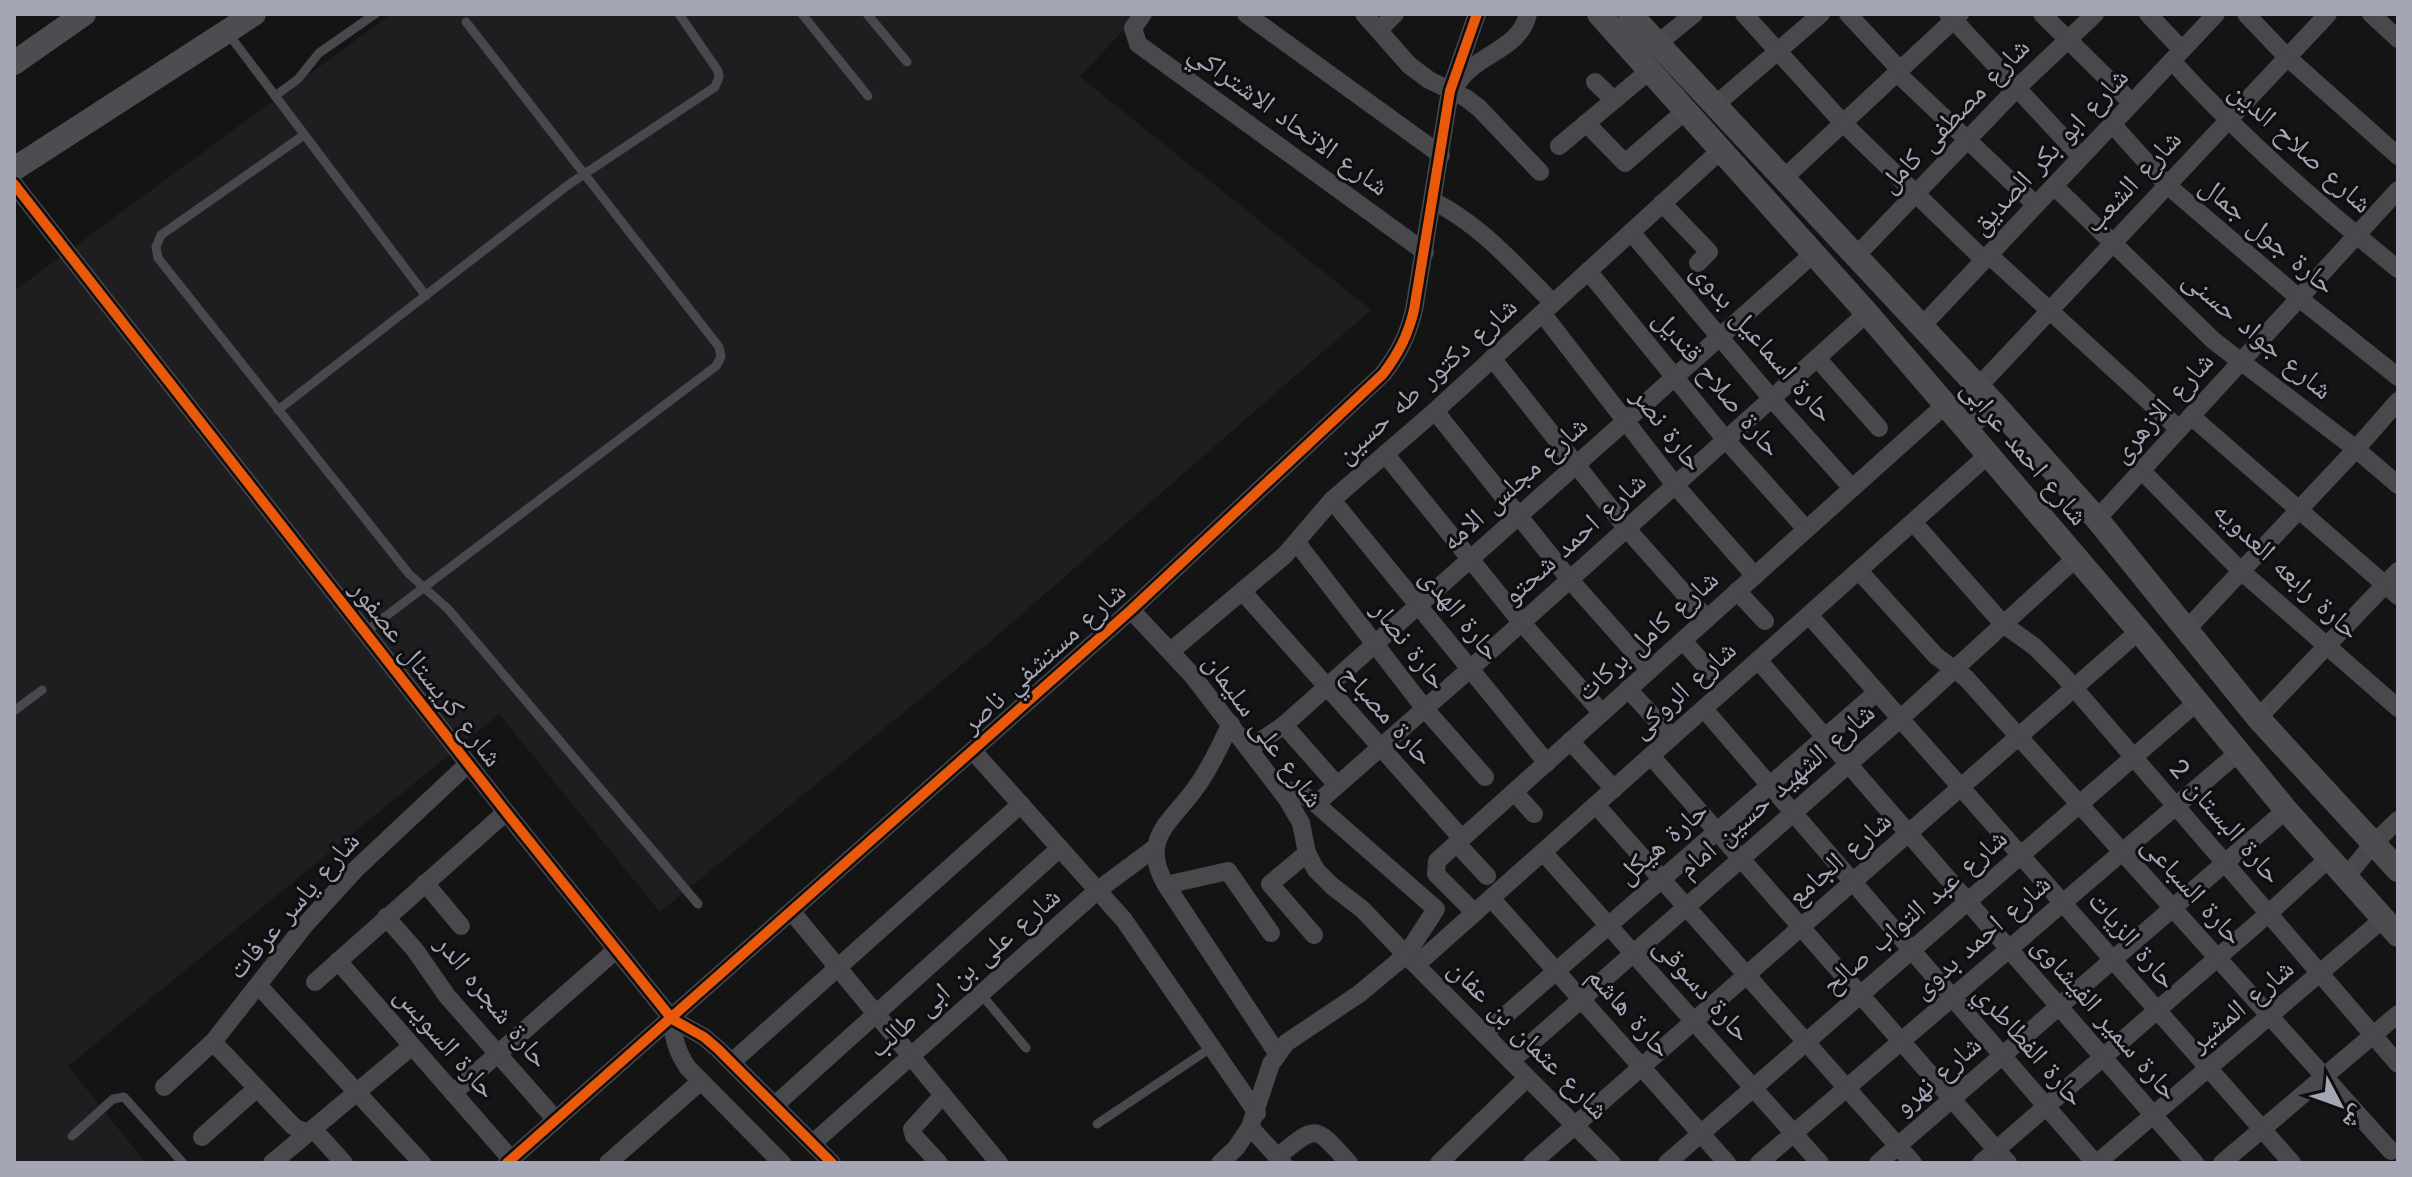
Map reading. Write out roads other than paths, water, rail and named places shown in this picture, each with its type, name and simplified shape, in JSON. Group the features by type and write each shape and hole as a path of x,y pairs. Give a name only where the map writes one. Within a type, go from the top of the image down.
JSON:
{"street":[{"path":"14,63 84,14"},
{"path":"14,169 254,14"},
{"path":"1246,14 1441,155"},
{"path":"1364,14 1409,65 1479,108 1540,172"},
{"path":"1379,30 1395,14"},
{"name":"شارع مستشفي ناصر","path":"509,1161 1131,610 1383,374 1408,333 1452,91 1477,14"},
{"path":"1452,91 1466,72 1519,34 1528,14"},
{"name":"شارع احمد عرابى","path":"1599,14 1867,313 2139,631 2286,810 2391,927"},
{"name":"شارع احمد عرابى","path":"1630,14 1996,406 2097,519 2258,718 2398,870"},
{"path":"1657,44 1694,14"},
{"path":"1744,14 1843,123 1915,194 1987,258 2185,423 2394,584 2326,646 2258,718"},
{"path":"1714,106 1821,14"},
{"path":"1848,14 1898,71 2036,205"},
{"path":"2042,14 2132,103"},
{"name":"شارع مصطفى كامل","path":"1855,257 2017,88 2095,14"},
{"name":"شارع صلاح الدين","path":"2148,14 2227,121 2356,236 2398,269"},
{"name":"شارع ابو بكر الصديق","path":"1921,327 2216,14"},
{"path":"2246,14 2287,57 2398,156"},
{"name":"شارع الشعب","path":"1978,387 2328,14"},
{"path":"2371,14 2398,39"},
{"path":"1782,180 1954,16 2081,157"},
{"name":"شارع الاتحاد الاشتراكي","path":"1139,18 1133,34 1138,44 1425,252"},
{"path":"1559,146 1649,71"},
{"path":"1595,82 1614,100"},
{"path":"1586,123 1625,163 1685,111"},
{"name":"حارة جول جمال","path":"2112,124 2167,185 2299,298 2398,377"},
{"name":"شارع دكتور طه حسين","path":"1171,651 1297,543 1332,500 1435,411 1720,151"},
{"name":"شارع كريستال عصفور","path":"14,184 672,1019 704,1037 732,1062 832,1163"},
{"name":"شارع جواد حسنى","path":"2054,186 2214,341 2356,449 2398,485"},
{"name":"شارع الازهرى","path":"2097,519 2398,190"},
{"name":"حارة نصر","path":"1433,201 1478,229 1548,308 1626,421 1675,485 1755,576"},
{"path":"1662,203 1709,252 1698,263"},
{"name":"حارة اسماعيل بدوى","path":"1631,232 1852,488"},
{"name":"شارع مجلس الامه","path":"1249,749 1284,725 1813,254"},
{"name":"حارة صلاح قنديل","path":"1588,271 1726,440 1806,529"},
{"name":"شارع احمد شحتو","path":"1316,804 1867,313"},
{"path":"1492,358 1627,529 1707,619"},
{"path":"1817,358 1879,428"},
{"path":"2186,630 2398,401"},
{"name":"شارع كامل بركات","path":"1475,913 1435,871 1437,861 1945,405"},
{"path":"1966,430 1996,406"},
{"path":"1435,411 1570,580 1650,670"},
{"path":"1386,455 1522,623 1602,713"},
{"name":"شارع الروكى","path":"1411,960 1475,913 1988,455"},
{"name":"حارة رابعه العدويه","path":"2141,470 2241,571 2398,708"},
{"name":"حارة الهدى","path":"1332,500 1547,763"},
{"name":"حارة البستان 2","path":"1913,522 2003,624 2035,647 2075,689 2398,1064"},
{"name":"حارة نصار","path":"1297,543 1425,709 1485,777"},
{"name":"شارع الشهيد حسين امام","path":"1511,1061 1900,719 2076,558"},
{"name":"حارة السباعى","path":"1859,571 1936,656 1954,668 2019,737 2323,1078 2388,1156"},
{"name":"حارة مصباح","path":"1242,591 1379,749 1457,833 1458,843 1487,876"},
{"path":"1737,591 1765,621"},
{"name":"شارع على سليمان","path":"1131,610 1171,651 1279,788 1301,823 1307,853 1323,879 1362,909 1411,960"},
{"name":"حارة الزيات","path":"1809,615 2292,1163"},
{"name":"شارع الجامع","path":"1532,1163 2139,631"},
{"path":"1683,641 1710,671"},
{"name":"حارة سمير الفيشاوى","path":"1758,660 2195,1163"},
{"path":"1628,689 1672,737"},
{"name":"حارة هيكل","path":"1484,1034 1877,692"},
{"name":"شارع عبد التواب صالح","path":"1667,1163 2197,702"},
{"name":"حارة الفطاطري","path":"1704,709 2096,1163"},
{"path":"1231,724 1197,787 1162,830 1156,847 1159,874 1277,1053"},
{"path":"1284,725 1337,785"},
{"path":"1570,741 1614,789"},
{"path":"973,751 1132,931 1212,1047 1280,1160 1306,1134 1315,1132 1323,1135 1349,1163"},
{"name":"شارع احمد بدوى","path":"1759,1163 2239,752"},
{"path":"1651,756 2002,1156"},
{"name":"شارع ياسر عرفات","path":"164,1087 213,1042 305,925 356,869 468,764"},
{"path":"1220,1163 1236,1148 1254,1120 1277,1053 1296,1034 1411,960 1436,911 1436,906 1316,804 1302,794 1279,788"},
{"path":"1514,792 1534,814"},
{"path":"732,1062 1021,804"},
{"path":"1596,805 1913,1163"},
{"name":"شارع نهرو","path":"1878,1163 2286,810"},
{"path":"315,982 506,812"},
{"path":"2346,877 2398,820"},
{"name":"شارع على بن ابى طالب","path":"813,1143 1098,890 1156,847"},
{"path":"775,1105 1060,848"},
{"name":"حارة دسوقى","path":"1543,852 1820,1163"},
{"path":"1307,853 1270,885 1314,935"},
{"path":"1981,1163 2002,1156 2047,1107 2329,858"},
{"path":"1166,885 1229,872 1271,933"},
{"path":"425,883 461,926"},
{"name":"حارة هاشم","path":"1491,898 1727,1163"},
{"path":"792,912 999,1163"},
{"name":"حارة شجره الدر","path":"386,917 415,950 447,996 556,1120"},
{"name":"شارع المشير","path":"2096,1163 2320,975 2391,927"},
{"path":"453,1093 616,950"},
{"name":"شارع عثمان بن عفان","path":"1411,960 1612,1163"},
{"name":"حارة السويس","path":"338,961 509,1161"},
{"path":"258,985 422,1163"},
{"path":"2222,1163 2398,1014"},
{"name":"شارع كريستال عصفور","path":"672,1019 672,1036 678,1053 701,1081 782,1163"},
{"path":"213,1042 293,1126 318,1133 344,1163"},
{"path":"272,1163 412,1046"},
{"path":"1439,1163 1527,1078"},
{"path":"608,1163 701,1081"},
{"path":"202,1137 257,1088"},
{"path":"939,1163 914,1136 912,1129 943,1095"}],"lane":[{"path":"275,96 298,79 319,53 375,14"},
{"path":"278,410 584,173 710,90 718,82 718,71 679,14"},
{"path":"802,14 868,96"},
{"path":"867,14 907,62"},
{"path":"365,632 719,362 719,347 466,22"},
{"path":"227,32 426,296"},
{"path":"304,135 161,235 156,247 161,262 403,566 448,609 698,904"},
{"path":"14,711 42,690"},
{"path":"981,994 1026,1048"},
{"path":"1097,1124 1212,1047"},
{"path":"72,1136 113,1099 124,1097 183,1163"}]}
